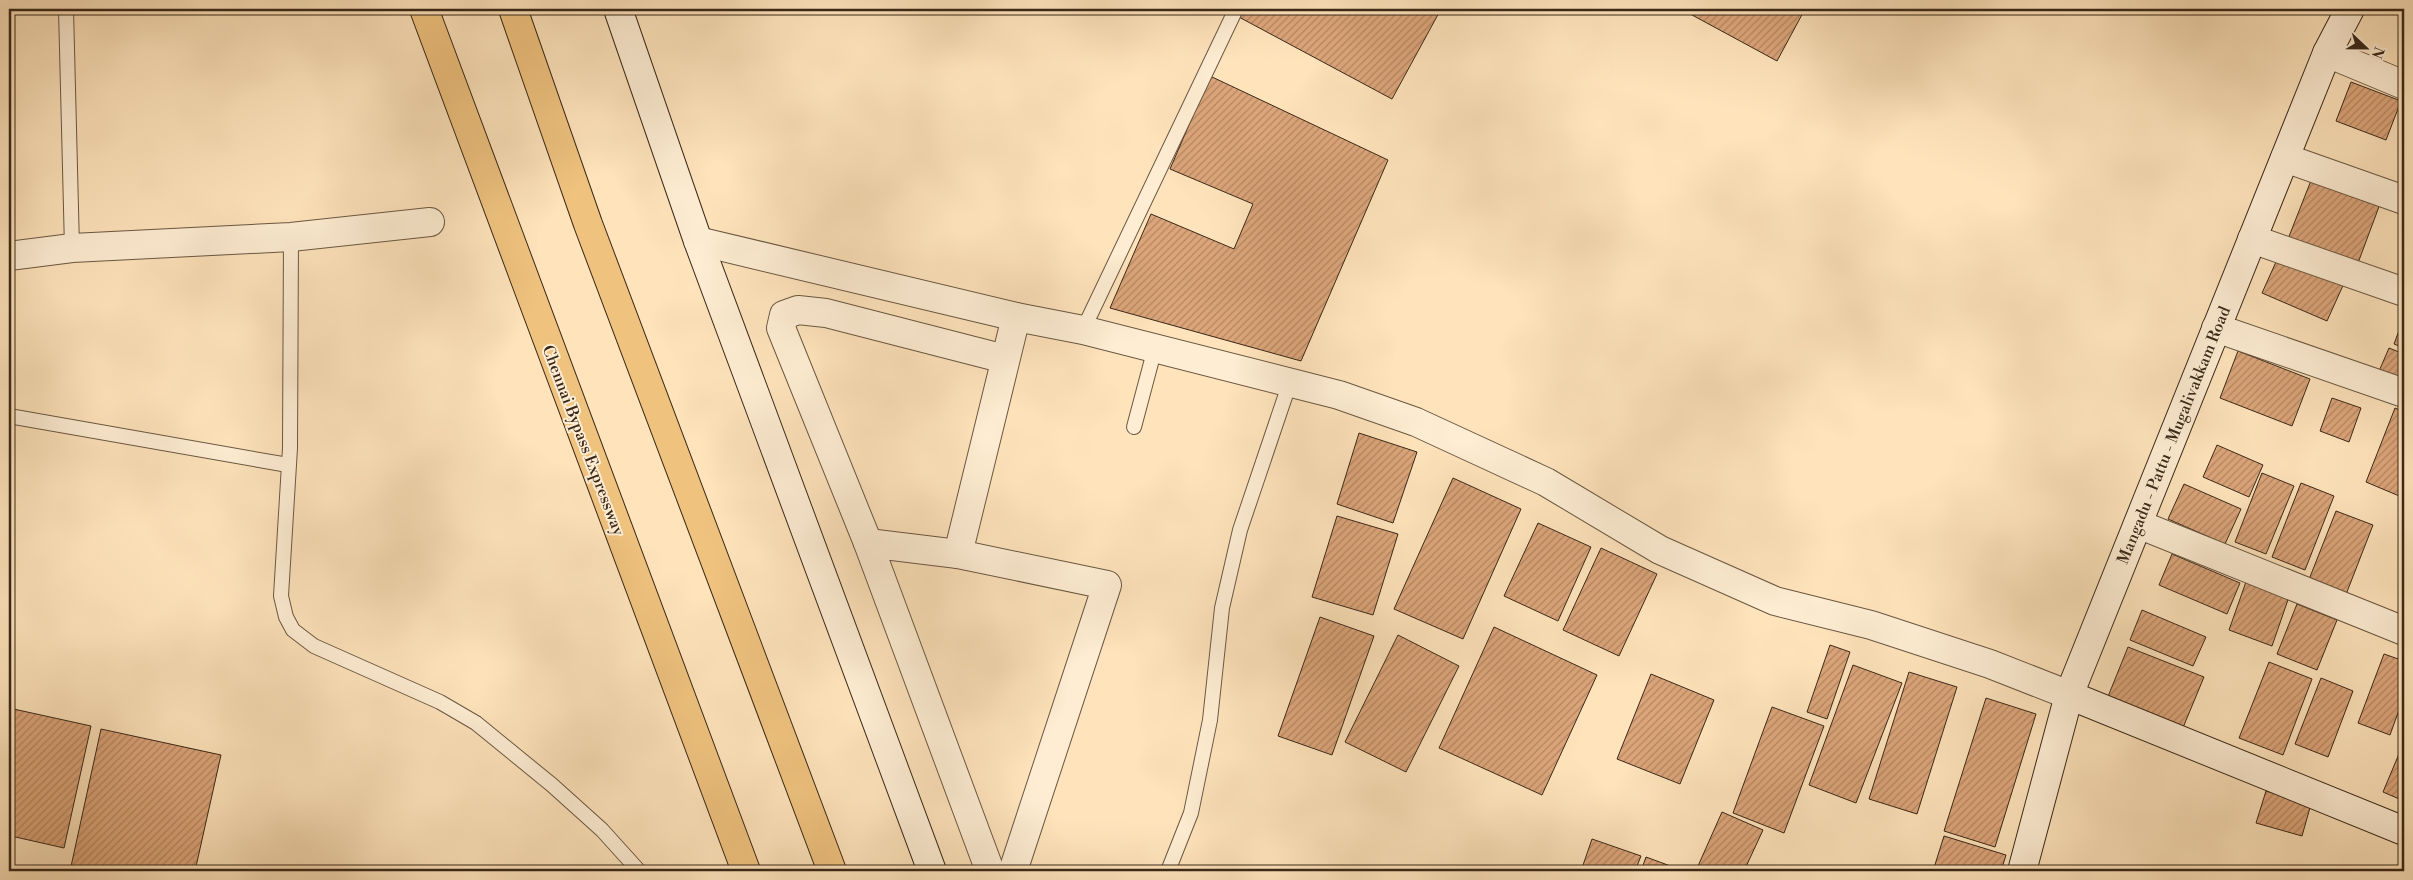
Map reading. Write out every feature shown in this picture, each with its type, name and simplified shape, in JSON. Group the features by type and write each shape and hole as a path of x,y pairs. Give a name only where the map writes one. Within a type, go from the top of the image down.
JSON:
{"highway":[{"name":"Chennai Bypass Expressway","path":"424,9 746,871"},
{"path":"513,9 588,224 832,871"}],"street":[{"path":"618,9 698,241 932,871"},
{"name":"Mangadu - Pattu - Mugalivakkam Road","path":"2022,871 2069,695 2327,53 2350,9"},
{"path":"2327,53 2404,85"},
{"path":"2285,158 2404,200"},
{"path":"9,256 72,248 291,237 430,222"},
{"path":"2252,239 2404,292"},
{"path":"698,241 1016,317 1083,330 1290,382 1416,422 1546,482 1660,550 1775,601 1870,625 1990,664 2404,832"},
{"path":"990,871 868,543 781,328 784,315 798,310 826,313 1006,359"},
{"path":"958,554 1016,317"},
{"path":"2216,328 2404,393"},
{"path":"2138,524 2404,631"},
{"path":"868,543 958,554 1107,585 1013,871"}],"lane":[{"path":"66,9 72,248"},
{"path":"1083,330 1236,9"},
{"path":"291,237 288,466 281,596 286,617 293,630 314,646 440,702 476,723 552,785 602,830 638,871"},
{"path":"1134,427 1155,348"},
{"path":"1168,871 1191,813 1210,720 1222,608 1240,530 1290,382"},
{"path":"9,416 288,466"}],"building":[{"path":"1241,9 1441,9 1392,99 1237,16"},
{"path":"1681,9 1805,9 1777,61"},
{"path":"1210,76 1388,160 1301,361 1110,308 1151,214 1234,249 1253,204 1170,169"},
{"path":"2351,82 2401,101 2386,140 2336,121"},
{"path":"2312,178 2380,204 2355,271 2286,244"},
{"path":"2280,253 2345,281 2327,321 2262,293"},
{"path":"2404,317 2404,348 2394,344"},
{"path":"2389,348 2404,354 2404,389 2376,378"},
{"path":"2238,351 2310,379 2292,426 2220,398"},
{"path":"2332,398 2361,408 2349,442 2320,431"},
{"path":"2395,408 2404,412 2404,498 2366,482"},
{"path":"1359,433 1417,452 1393,523 1337,504"},
{"path":"2217,445 2263,465 2249,497 2203,477"},
{"path":"2262,473 2294,486 2266,554 2235,542"},
{"path":"1453,478 1521,509 1463,639 1394,609"},
{"path":"2301,483 2334,496 2305,570 2272,557"},
{"path":"2184,484 2241,509 2225,544 2168,519"},
{"path":"2336,511 2373,525 2345,597 2308,582"},
{"path":"1337,516 1398,534 1373,615 1312,597"},
{"path":"1538,523 1591,547 1558,621 1504,596"},
{"path":"1601,548 1657,574 1619,656 1563,630"},
{"path":"2172,554 2240,583 2227,614 2159,585"},
{"path":"2247,579 2290,594 2272,646 2229,630"},
{"path":"2297,604 2337,620 2317,670 2277,654"},
{"path":"2142,610 2206,637 2193,666 2130,640"},
{"path":"1320,617 1374,636 1332,755 1278,736"},
{"path":"1494,627 1597,675 1542,795 1439,748"},
{"path":"1398,635 1459,666 1406,772 1345,742"},
{"path":"1830,645 1850,652 1827,719 1807,712"},
{"path":"2128,647 2204,677 2182,730 2107,699"},
{"path":"2384,654 2404,661 2404,696 2390,735 2358,723"},
{"path":"2269,662 2312,679 2283,755 2239,738"},
{"path":"1853,665 1902,683 1856,803 1809,785"},
{"path":"1909,672 1957,687 1917,814 1869,799"},
{"path":"1651,674 1714,700 1680,784 1617,759"},
{"path":"2321,678 2353,691 2328,757 2295,744"},
{"path":"1986,698 2036,714 1995,847 1944,831"},
{"path":"1772,707 1824,726 1784,833 1733,813"},
{"path":"9,708 91,726 64,848 11,836 9,846"},
{"path":"101,729 221,755 195,871 70,871"},
{"path":"2404,742 2404,801 2383,792"},
{"path":"2266,791 2311,804 2302,836 2256,823"},
{"path":"1722,812 1763,830 1744,871 1709,871 1698,866"},
{"path":"1944,836 2006,855 2001,871 1933,871"},
{"path":"1592,839 1641,856 1635,871 1581,871"},
{"path":"1646,857 1684,871 1641,871"}]}
